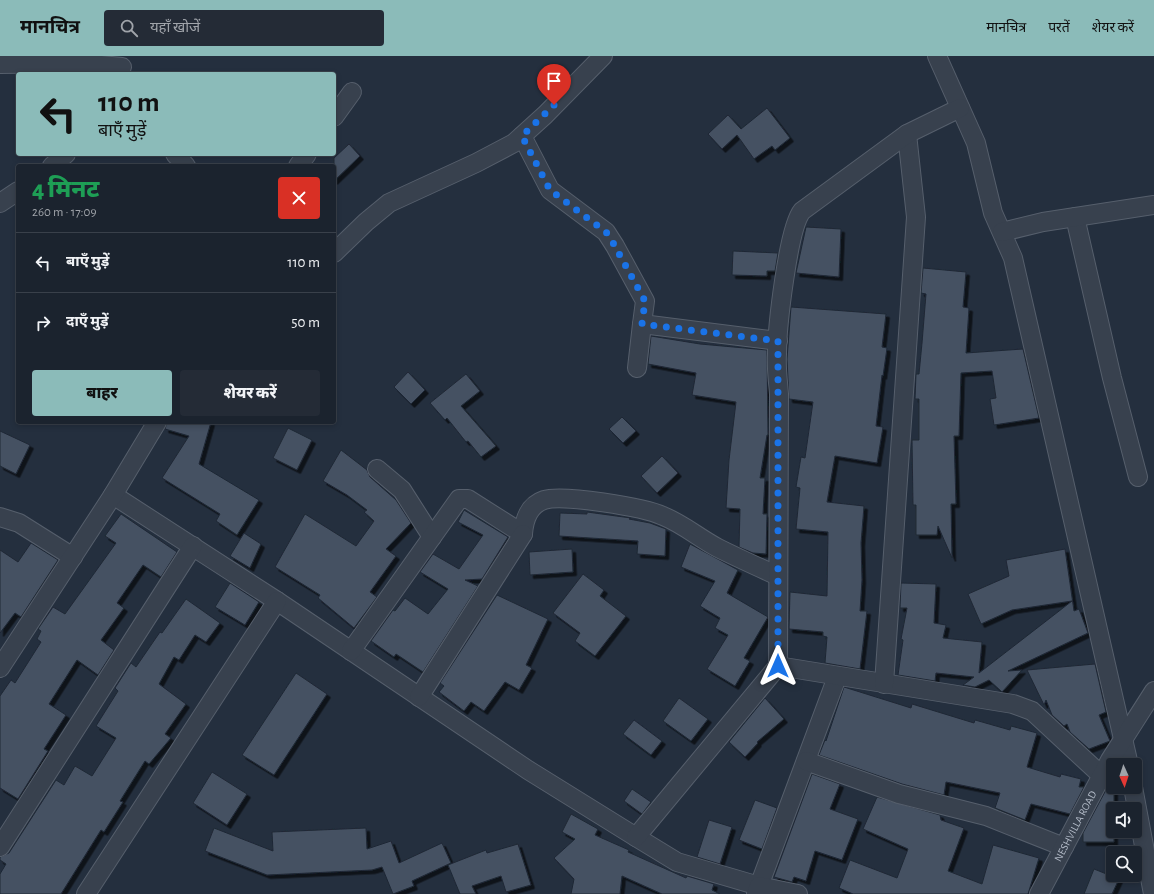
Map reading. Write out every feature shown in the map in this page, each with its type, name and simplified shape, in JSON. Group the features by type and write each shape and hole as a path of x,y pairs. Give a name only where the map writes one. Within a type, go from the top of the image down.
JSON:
{"street":[{"path":"336,251 366,222 390,203 476,163 514,143 603,56"},
{"path":"937,56 976,143 993,213 1013,258 1128,758"},
{"path":"0,64 80,63 121,66"},
{"path":"336,114 352,92"},
{"path":"636,837 778,666 778,341 786,268 799,215 907,134 960,108"},
{"path":"884,684 916,217 907,134"},
{"path":"522,136 550,190 606,232 645,301 637,368"},
{"path":"54,164 64,156"},
{"path":"177,156 184,164"},
{"path":"0,203 16,192"},
{"path":"1002,232 1043,222 1154,205"},
{"path":"1075,217 1112,378 1138,477"},
{"path":"642,324 778,341"},
{"path":"0,668 113,495 156,424"},
{"path":"377,468 402,490 432,537"},
{"path":"113,495 277,601 528,770 678,862 758,890 798,894"},
{"path":"351,651 459,499 468,499 523,534"},
{"path":"420,697 523,534 524,520 531,509 544,500 562,499 618,504 641,508 663,515 718,548 778,576"},
{"path":"0,517 19,523 73,557"},
{"path":"0,847 193,546"},
{"path":"86,894 277,601"},
{"path":"778,666 1013,704 1025,708 1032,711 1101,775"},
{"path":"758,890 838,676"},
{"name":"NESHVILLA ROAD","path":"1039,894 1101,775 1154,692"},
{"path":"806,761 899,794 986,816 1064,847"},
{"path":"1135,794 1153,894"}],"building":[{"path":"767,108 790,138 775,150 772,146 754,159 737,135 722,149 708,134 728,115 741,129"},
{"path":"349,144 360,156 336,179 336,164 334,164 334,158"},
{"path":"806,227 841,229 839,277 796,273"},
{"path":"733,251 778,253 775,271 767,271 767,276 732,275"},
{"path":"923,268 966,272 963,307 969,308 966,353 1023,349 1039,418 994,425 990,399 996,398 992,371 961,373 959,436 954,436 956,504 951,504 952,558 938,526 937,535 916,535 916,505 913,505 912,440 919,440 919,399 915,399 916,374 919,374 926,294 921,293"},
{"path":"791,307 886,314 882,347 887,348 876,426 883,427 877,463 835,456 827,502 864,506 861,543 862,580 860,611 867,611 860,669 825,663 827,637 823,636 823,632 789,629 790,592 827,596 828,532 796,529 800,488 796,487 801,457 805,458 813,402 789,399 787,359"},
{"path":"651,336 700,344 767,350 768,435 760,478 765,478 763,514 767,514 766,554 753,553 739,547 740,509 726,508 729,460 736,402 692,395 696,373 648,364"},
{"path":"408,372 425,390 411,404 394,387"},
{"path":"466,374 480,391 461,406 496,446 481,457 468,441 466,442 447,418 445,420 430,403"},
{"path":"622,417 636,431 623,443 609,429"},
{"path":"166,424 210,424 199,464 259,500 237,535 216,521 220,514 162,478 189,436 165,429"},
{"path":"288,428 312,440 297,470 273,458"},
{"path":"0,431 30,445 16,474 0,466"},
{"path":"341,450 367,470 370,477 396,500 411,523 386,549 396,556 370,592 377,597 354,628 318,598 320,595 275,567 305,514 356,546 374,521 364,512 367,510 347,495 323,481"},
{"path":"662,456 678,473 657,493 641,476"},
{"path":"464,510 508,537 482,579 465,580 478,586 423,672 396,654 394,657 371,641 393,610 395,611 405,598 428,614 448,589 420,572 433,554 459,569 483,535 458,522"},
{"path":"587,512 631,518 629,519 650,523 666,529 665,556 637,554 638,541 559,536 560,513 587,514"},
{"path":"121,514 177,552 161,577 143,565 117,603 124,608 101,640 114,650 98,675 77,660 49,704 66,715 44,749 48,751 18,799 0,788 0,696 11,680 15,683 41,642 37,639 41,631 38,629 53,607 65,614 116,543 105,536"},
{"path":"244,533 261,544 250,568 230,556"},
{"path":"31,543 58,560 21,617 15,613 0,633 0,550 18,562"},
{"path":"690,544 738,570 727,593 768,617 744,658 750,661 735,686 707,669 728,635 715,628 720,618 700,606 715,581 681,567"},
{"path":"572,549 573,572 530,575 529,552"},
{"path":"1065,549 1074,611 1079,609 1088,633 1008,671 1022,670 1002,692 989,680 975,687 963,685 974,677 936,673 935,681 898,675 903,640 901,639 907,608 900,608 901,583 936,584 934,623 946,625 943,638 982,642 979,673 1072,601 1012,610 981,624 968,594 1009,576 1006,560"},
{"path":"583,574 604,590 600,596 626,616 595,656 575,641 580,633 553,613"},
{"path":"230,583 259,602 245,625 215,607"},
{"path":"497,595 548,619 526,665 532,668 519,690 505,682 484,711 471,702 464,711 439,692 444,686 440,683"},
{"path":"186,599 220,623 206,642 195,635 179,660 174,657 159,684 186,704 165,734 171,738 149,764 145,761 120,801 123,802 104,832 101,830 61,894 0,894 0,874 6,864 0,860 0,857 9,853 56,780 64,785 75,766 92,776 116,738 96,726 118,691 115,688 131,663 136,667 160,632 162,633"},
{"path":"1095,664 1106,712 1099,715 1110,741 1089,749 1070,732 1067,724 1064,726 1052,715 1046,700 1044,705 1027,670"},
{"path":"296,673 327,694 274,775 242,755"},
{"path":"844,687 911,708 912,704 974,723 975,720 1010,730 1011,726 1037,733 1027,767 1060,777 1061,774 1081,779 1079,787 1084,787 1070,814 1031,804 1025,820 995,808 1000,793 946,782 944,795 902,784 819,755 825,740 826,741"},
{"path":"679,698 708,719 691,741 663,721"},
{"path":"765,698 784,719 757,742 758,743 745,757 729,742"},
{"path":"634,720 662,741 651,755 623,734"},
{"path":"212,772 247,794 227,825 193,803"},
{"path":"812,774 840,784 830,809 858,819 842,860 815,851 806,881 794,877 792,882 774,877"},
{"path":"632,789 651,802 642,814 624,801"},
{"path":"1106,790 1106,794 1114,794 1114,802 1106,802 1106,838 1114,838 1114,842 1083,842 1083,833"},
{"path":"877,797 940,815 941,820 964,828 948,871 982,884 993,845 1039,858 1028,894 853,894 839,888 850,860 897,878 908,849 863,829"},
{"path":"755,800 777,808 762,849 739,840"},
{"path":"571,814 598,829 595,835 629,850 628,852 686,878 687,876 714,884 712,890 720,894 662,894 622,876 620,894 571,894 574,879 554,858 575,839 562,832"},
{"path":"709,820 732,827 720,864 697,857"},
{"path":"214,828 273,851 272,832 366,828 367,849 391,841 399,863 442,843 451,863 412,881 414,886 393,894 382,867 372,870 267,875 205,851"},
{"path":"518,844 531,885 506,892 501,876 472,886 476,894 460,894 448,865 486,850 487,853"},
{"path":"1094,869 1106,874 1106,882 1118,882 1112,894 1084,894"}],"route":[{"path":"554,105 522,136 545,183 550,190 606,232 611,239 645,301 642,324 778,341 778,666"}]}
